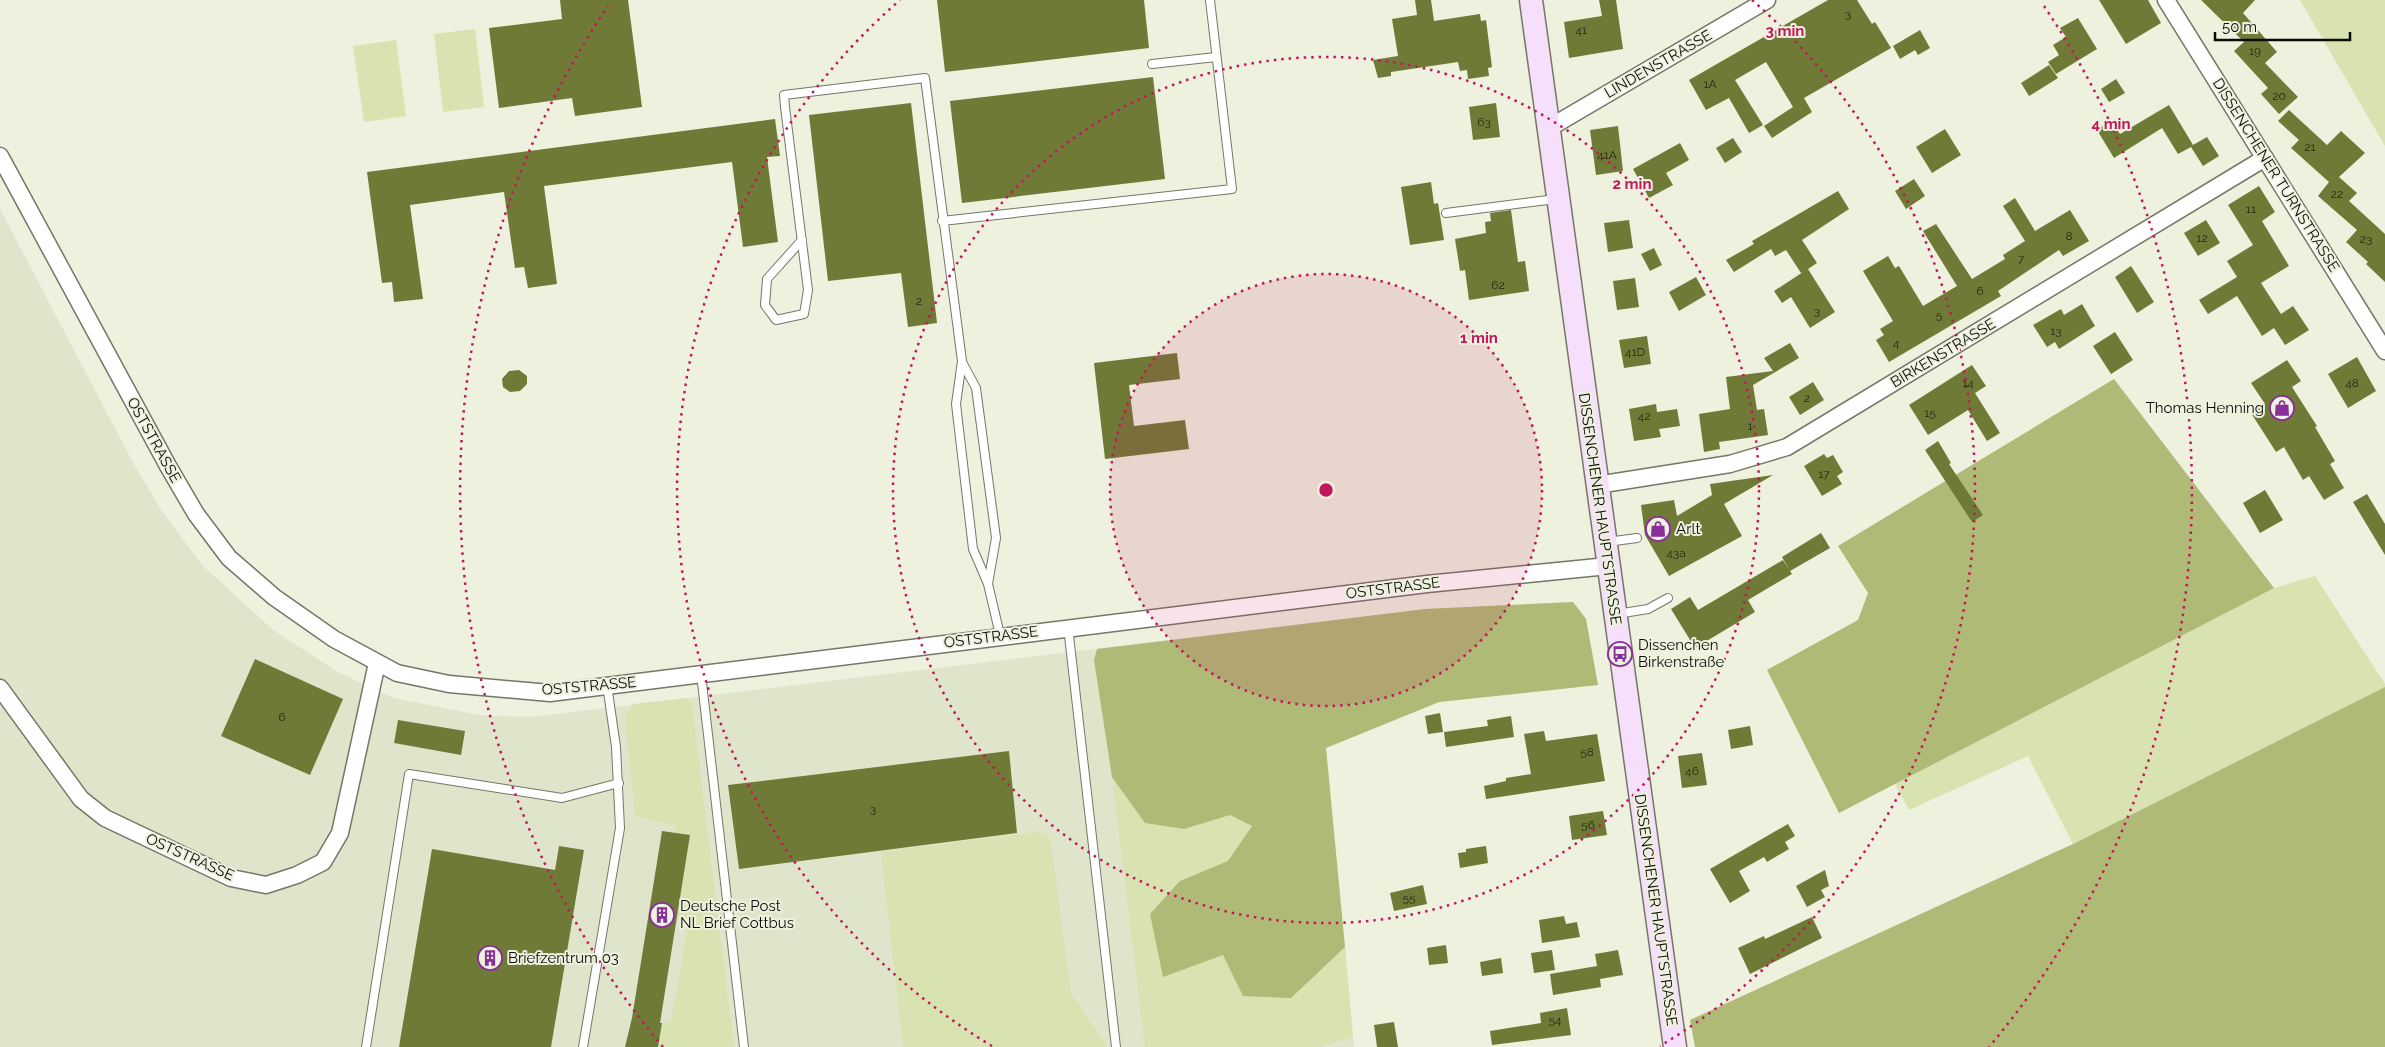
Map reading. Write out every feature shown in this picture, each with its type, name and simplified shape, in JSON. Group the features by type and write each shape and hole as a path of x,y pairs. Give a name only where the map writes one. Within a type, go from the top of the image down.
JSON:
{"main road":[{"name":"DISSENCHENER HAUPTSTRASSE","path":"1531,0 1675,1047"}],"street":[{"name":"LINDENSTRASSE","path":"1549,128 1767,0"},
{"name":"DISSENCHENER TURNSTRASSE","path":"2166,0 2385,351"},
{"name":"OSTSTRASSE","path":"0,156 196,514 229,558 274,597 334,639 397,673 449,684 550,693 1000,635 1427,584 1608,566"},
{"name":"BIRKENSTRASSE","path":"1597,485 1730,464 1787,447 2265,158"},
{"name":"OSTSTRASSE","path":"0,688 81,799 105,818 231,878 266,885 297,875 323,862 340,833 377,662"}],"lane":[{"path":"942,221 1232,189 1210,0"},
{"path":"1152,64 1216,56"},
{"path":"802,240 767,279 765,305 776,320 804,314 808,290 802,240 784,95 925,78 942,221 962,361 956,404 973,549 988,584 1000,635"},
{"path":"1446,213 1558,198"},
{"path":"962,361 976,388 996,538 988,584"},
{"path":"1605,542 1637,538"},
{"path":"1615,614 1648,609 1668,598"},
{"path":"1068,627 1116,1047"},
{"path":"701,674 744,1047"},
{"path":"584,1047 620,828 619,783 607,685"},
{"path":"366,1047 409,774 562,798 619,783"}],"shaded area":[{"path":"0,209 131,459 161,510 202,565 273,630 338,672 394,698 479,715 531,717 1425,609 1573,602 1586,619 1598,685 1439,702 1326,748 1354,1047 0,1047"}],"green space":[{"path":"2300,0 2385,0 2385,146"},
{"path":"475,29 484,107 443,112 434,34"},
{"path":"396,40 406,116 364,122 353,46"},
{"path":"2114,379 2274,588 1839,813 1767,670 1858,620 1868,593 1838,546"},
{"path":"2315,576 2385,684 2385,687 2073,844 2028,756 1909,810 1895,784 2274,588"},
{"path":"1573,602 1586,619 1598,685 1439,702 1326,748 1345,947 1291,998 1243,996 1223,955 1163,977 1150,914 1180,881 1228,861 1252,826 1230,815 1184,829 1145,823 1112,777 1094,660 1097,649 1425,609"},
{"path":"2385,687 2385,1047 1695,1047 1690,1020 2073,844"},
{"path":"688,698 692,705 734,1047 658,1047 662,1023 671,1022 689,920 676,919 676,826 635,816 625,719 633,704"},
{"path":"1112,777 1146,823 1184,829 1230,815 1252,826 1228,861 1180,881 1223,955 1290,998 1345,947 1353,1037 1318,1047 1145,1047"},
{"path":"1037,832 1050,837 1071,993 1107,1047 903,1047 881,852"}],"building":[{"path":"560,0 628,0 642,107 575,116 572,98 499,108 489,28 562,19"},
{"path":"937,0 1144,0 1149,48 945,72"},
{"path":"1415,0 1431,0 1434,21 1480,14 1481,21 1486,20 1492,67 1488,68 1489,76 1468,79 1467,70 1460,71 1458,62 1391,72 1391,76 1378,78 1373,60 1398,56 1392,19 1417,15"},
{"path":"1599,0 1616,0 1623,49 1569,58 1564,22 1602,16"},
{"path":"1828,0 1857,0 1872,24 1875,22 1891,48 1804,98 1812,112 1772,138 1764,126 1793,107 1766,62 1735,80 1763,125 1749,133 1729,98 1706,110 1689,80"},
{"path":"2099,0 2148,0 2161,23 2126,44"},
{"path":"2201,0 2255,0 2243,13 2277,52 2265,63 2298,97 2279,114 2261,94 2268,88 2234,51 2244,42"},
{"path":"2078,18 2097,49 2056,74 2048,62 2059,55 2053,45 2066,37 2060,28"},
{"path":"1920,30 1930,48 1918,55 1915,50 1900,59 1893,46"},
{"path":"2049,65 2058,78 2029,96 2021,83"},
{"path":"1153,77 1165,179 962,203 950,101"},
{"path":"2116,79 2125,93 2109,102 2101,89"},
{"path":"911,103 937,323 908,327 901,273 828,281 809,115"},
{"path":"1496,103 1500,137 1473,140 1469,107"},
{"path":"2169,105 2193,145 2207,137 2219,156 2203,166 2191,147 2178,154 2162,128 2114,158 2097,130 2111,120 2120,134"},
{"path":"2289,110 2327,145 2341,131 2365,153 2339,177 2357,193 2349,201 2385,234 2385,282 2366,264 2368,262 2346,242 2357,230 2318,196 2329,182 2291,148 2299,140 2278,121"},
{"path":"775,119 780,156 767,157 778,242 743,247 732,162 544,186 557,284 528,288 524,267 515,268 504,192 410,205 423,299 394,302 392,282 382,283 367,172"},
{"path":"1618,126 1623,171 1596,175 1590,130"},
{"path":"1945,129 1961,155 1932,173 1916,147"},
{"path":"1733,138 1742,152 1725,163 1716,148"},
{"path":"1680,143 1689,160 1666,173 1673,185 1649,198 1633,169"},
{"path":"1914,179 1925,196 1906,209 1895,191"},
{"path":"1431,182 1434,204 1438,203 1444,240 1410,245 1401,187"},
{"path":"2259,186 2275,212 2262,221 2289,266 2261,283 2281,314 2293,306 2309,330 2285,345 2274,328 2262,336 2237,296 2208,314 2199,300 2237,277 2227,261 2253,245 2228,205"},
{"path":"1838,191 1849,209 1802,240 1817,263 1808,269 1835,312 1810,328 1791,297 1782,303 1774,291 1803,272 1801,273 1786,250 1775,256 1771,249 1734,272 1726,260 1754,244 1752,241"},
{"path":"2015,198 2035,231 2070,210 2089,241 2063,256 2059,250 1998,291 2001,296 1889,362 1876,340 1884,335 1880,329 1893,321 1863,271 1888,256 1895,268 1899,266 1923,306 1957,286 1923,231 1936,224 1972,279 2005,259 2003,255 2025,241 2003,206"},
{"path":"1511,210 1518,262 1525,261 1529,291 1469,300 1465,270 1460,271 1455,239 1486,233 1485,222 1491,221 1490,213"},
{"path":"1629,220 1633,248 1608,252 1604,223"},
{"path":"2206,220 2220,243 2198,256 2184,233"},
{"path":"1654,248 1662,265 1650,271 1641,254"},
{"path":"2131,266 2154,302 2137,313 2115,277"},
{"path":"1696,277 1706,295 1679,311 1669,292"},
{"path":"1635,278 1639,307 1617,310 1613,281"},
{"path":"2082,304 2095,326 2059,349 2055,342 2047,347 2033,325 2061,309 2064,315"},
{"path":"2115,332 2133,360 2111,374 2093,346"},
{"path":"1647,336 1651,364 1624,368 1619,340"},
{"path":"1790,343 1799,358 1753,385 1757,410 1764,409 1768,435 1719,442 1720,449 1704,452 1699,414 1730,409 1726,377 1773,371 1764,358"},
{"path":"1177,353 1180,379 1129,385 1134,426 1185,420 1189,449 1105,459 1094,363"},
{"path":"2357,357 2376,391 2348,408 2328,374"},
{"name":"Thomas Henning","path":"2287,360 2301,381 2292,387 2317,426 2315,427 2335,461 2330,464 2344,488 2324,500 2309,476 2303,480 2284,447 2276,452 2251,413 2265,404 2251,383"},
{"path":"1972,365 1986,386 1975,393 2000,433 1987,441 1968,410 1928,435 1909,405"},
{"path":"519,370 527,376 527,384 520,391 510,392 503,387 502,379 509,371"},
{"path":"1813,382 1824,400 1800,415 1789,397"},
{"path":"1656,404 1657,412 1677,409 1680,426 1659,429 1661,437 1634,441 1629,409"},
{"path":"1938,441 1951,463 1949,464 1983,515 1972,522 1925,450"},
{"path":"1824,454 1827,458 1833,455 1843,472 1837,476 1842,484 1822,496 1804,466"},
{"path":"1773,475 1724,504 1742,536 1669,576 1645,535 1641,505 1674,500 1677,516 1712,495 1710,484"},
{"path":"2265,490 2283,520 2260,533 2243,503"},
{"path":"2367,494 2385,524 2385,555 2353,502"},
{"path":"1821,533 1830,548 1790,571 1782,557"},
{"path":"1783,560 1792,574 1748,600 1755,612 1695,648 1671,609 1690,597 1698,610"},
{"path":"255,659 343,699 310,775 221,736"},
{"path":"1440,713 1443,732 1428,734 1425,716"},
{"path":"1511,716 1514,737 1446,747 1444,732 1488,726 1487,720"},
{"path":"398,720 465,731 461,755 394,743"},
{"path":"1750,726 1753,745 1731,749 1728,730"},
{"path":"1544,731 1546,741 1597,734 1605,781 1486,799 1484,786 1506,781 1506,778 1531,774 1524,734"},
{"path":"1009,751 1017,833 739,869 728,785"},
{"path":"1702,753 1707,785 1682,788 1678,756"},
{"path":"1603,811 1607,835 1572,840 1569,816"},
{"path":"1788,824 1795,836 1785,842 1789,849 1767,862 1764,857 1739,871 1750,891 1730,903 1710,869"},
{"name":"Deutsche Post NL Brief Cottbus","path":"662,831 690,835 660,1023 662,1023 658,1047 625,1047 632,1018"},
{"name":"Briefzentrum 03","path":"559,846 584,850 551,1047 399,1047 432,849 555,870"},
{"path":"1486,846 1488,863 1460,868 1458,853 1466,852 1466,849"},
{"path":"1825,870 1829,886 1821,890 1825,897 1807,907 1796,886"},
{"path":"1423,885 1427,904 1394,911 1390,893"},
{"path":"1564,916 1566,924 1577,922 1580,937 1542,943 1539,920"},
{"path":"1812,917 1822,938 1750,974 1738,948 1764,936 1765,939"},
{"path":"1446,945 1448,963 1429,965 1427,948"},
{"path":"1552,950 1555,970 1534,973 1531,953"},
{"path":"1618,950 1623,975 1600,979 1601,987 1553,995 1550,974 1597,966 1595,954"},
{"path":"1501,958 1503,973 1482,976 1480,962"},
{"path":"1567,1008 1571,1035 1492,1045 1490,1031 1541,1023 1540,1013"},
{"path":"1394,1022 1398,1047 1377,1047 1374,1025"}],"place":[{"name":"Thomas Henning","path":"2282,408"},
{"name":"Arlt","path":"1658,529"},
{"name":"Dissenchen Birkenstraße","path":"1620,654"},
{"name":"Deutsche Post NL Brief Cottbus","path":"662,915"},
{"name":"Briefzentrum 03","path":"490,958"}]}
